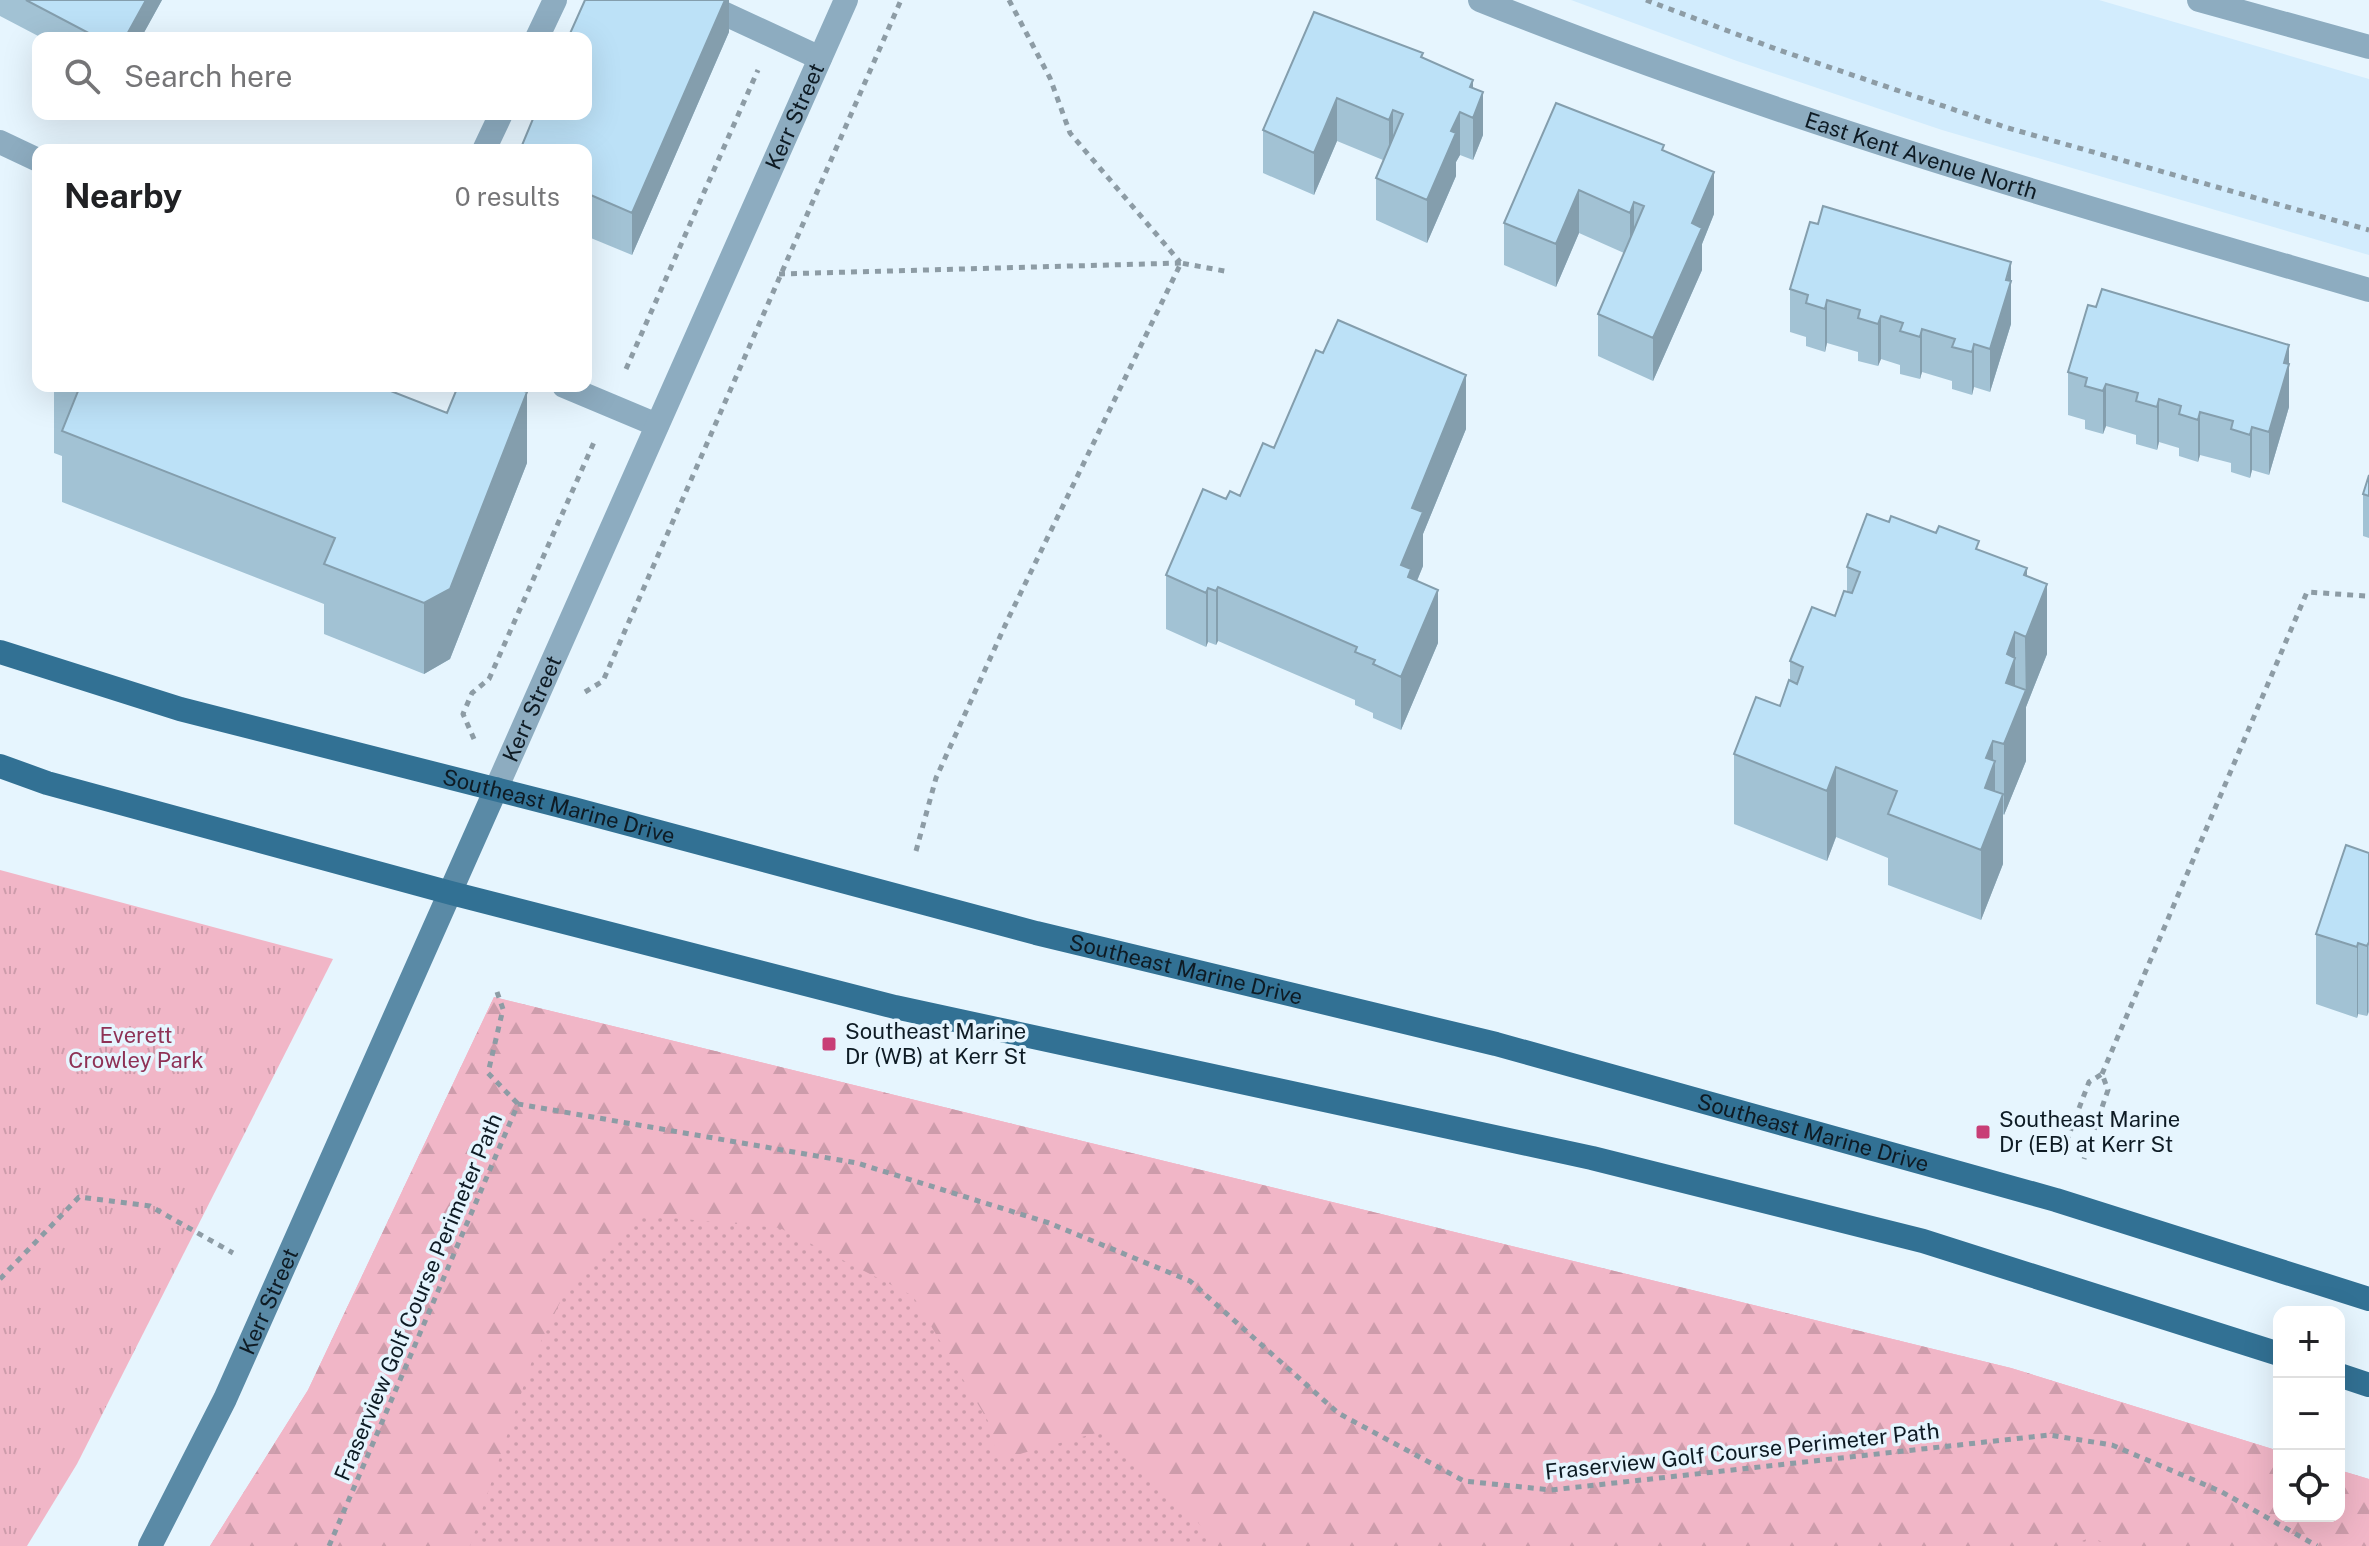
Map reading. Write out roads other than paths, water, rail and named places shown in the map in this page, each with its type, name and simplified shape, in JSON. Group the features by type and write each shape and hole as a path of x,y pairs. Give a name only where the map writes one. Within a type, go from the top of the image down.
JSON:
{"main road":[{"name":"Southeast Marine Drive","path":"0,652 180,709 496,789 1036,933 1496,1044 2056,1200 2369,1299"},
{"path":"0,766 47,783 451,893 895,1007 1682,1180 1923,1241 2273,1352"},
{"path":"2345,1377 2369,1385"}],"street":[{"path":"540,32 555,0"},
{"path":"695,0 820,58"},
{"name":"Kerr Street","path":"150,1546 225,1399 846,0"},
{"name":"East Kent Avenue North","path":"1480,0 1693,81 1830,127 2093,210 2369,290"},
{"path":"2199,0 2369,47"},
{"path":"487,144 498,120"},
{"path":"0,142 32,157"},
{"path":"578,392 657,425"}],"place":[{"name":"Southeast Marine Dr (WB) at Kerr St","path":"829,1044"},
{"name":"Southeast Marine Dr (EB) at Kerr St","path":"1983,1132"}],"park label":[{"name":"Everett Crowley Park","path":"136,1048"}]}
